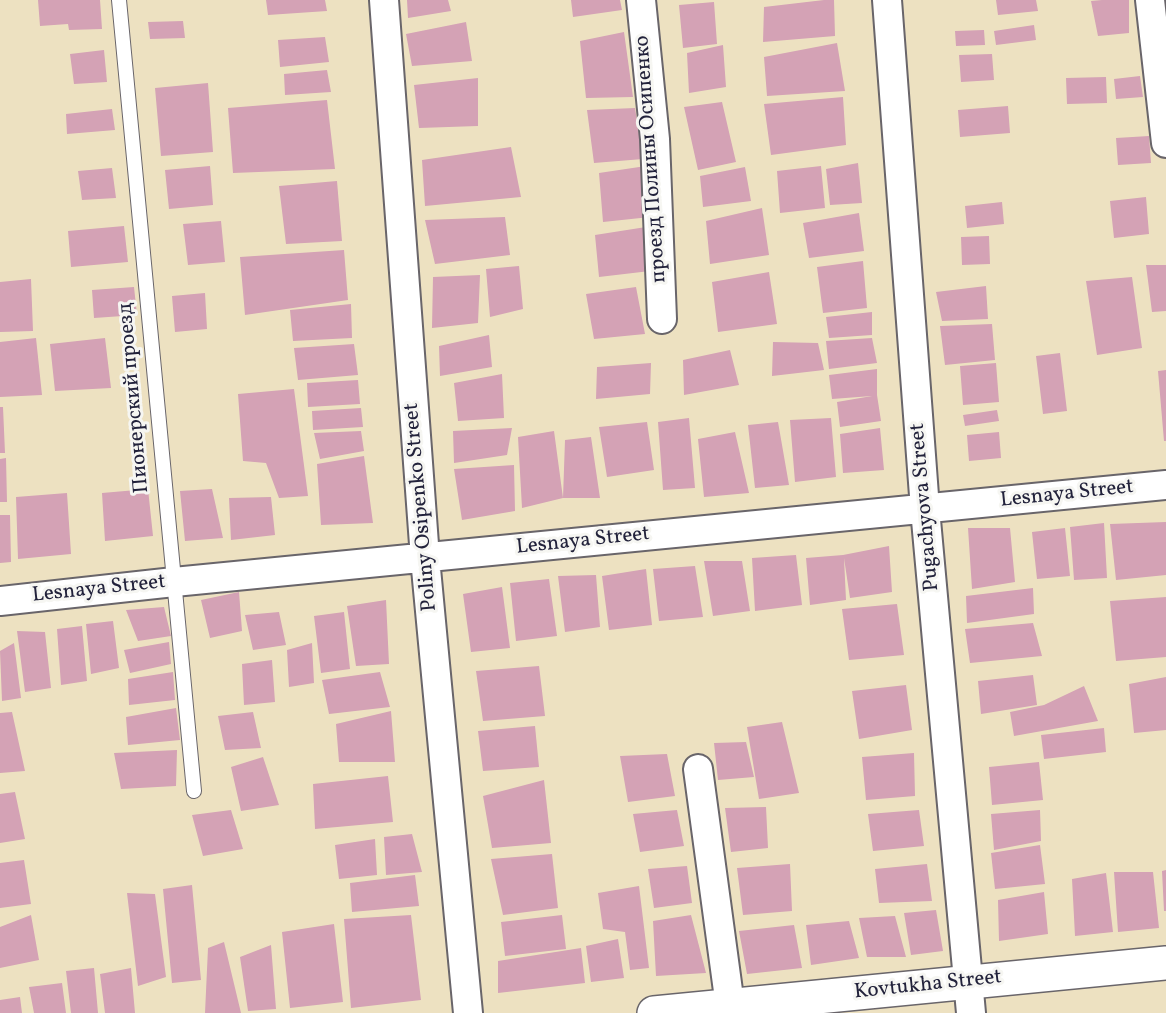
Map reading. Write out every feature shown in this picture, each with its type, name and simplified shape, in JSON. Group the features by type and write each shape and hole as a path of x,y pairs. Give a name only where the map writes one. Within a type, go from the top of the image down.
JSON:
{"street":[{"name":"Poliny Osipenko Street","path":"384,0 425,558 468,1013"},
{"name":"проезд Полины Осипенко","path":"641,0 655,139 662,319"},
{"name":"Pugachyova Street","path":"887,0 925,508 969,997"},
{"path":"1150,0 1166,143"},
{"name":"Lesnaya Street","path":"0,601 1166,485"},
{"path":"698,769 731,1009"},
{"name":"Kovtukha Street","path":"654,1013 969,997 1166,963"}],"lane":[{"name":"Пионерский проезд","path":"119,0 194,791"}],"building":[{"path":"38,0 100,0 102,29 69,30 68,24 40,26"},
{"path":"266,0 325,0 327,11 268,15"},
{"path":"407,0 448,0 451,11 408,18"},
{"path":"571,0 620,0 622,10 573,17"},
{"path":"834,0 835,36 763,42 764,7"},
{"path":"996,0 1036,0 1038,11 998,15"},
{"path":"1129,0 1129,33 1098,36 1091,1"},
{"path":"714,2 717,44 683,48 679,5"},
{"path":"183,21 185,38 150,39 148,22"},
{"path":"466,22 472,61 412,66 406,34"},
{"path":"1034,25 1036,40 996,45 994,31"},
{"path":"984,30 985,45 956,46 955,31"},
{"path":"624,32 633,97 586,98 580,41"},
{"path":"325,37 329,62 280,67 278,40"},
{"path":"837,43 845,91 767,96 764,57"},
{"path":"723,45 726,87 689,93 687,53"},
{"path":"104,50 107,82 74,84 70,54"},
{"path":"992,54 994,80 961,82 959,55"},
{"path":"327,70 331,92 285,95 284,74"},
{"path":"1140,76 1143,97 1116,99 1114,79"},
{"path":"1106,77 1107,103 1067,104 1066,78"},
{"path":"478,78 478,126 419,128 414,85"},
{"path":"208,83 213,152 161,156 155,88"},
{"path":"843,97 846,145 771,155 764,104"},
{"path":"327,100 335,169 233,173 228,108"},
{"path":"722,102 736,162 698,170 684,107"},
{"path":"1008,106 1010,133 960,137 958,110"},
{"path":"635,108 643,159 594,163 587,110"},
{"path":"112,109 115,130 67,134 66,114"},
{"path":"1149,136 1151,163 1118,165 1116,138"},
{"path":"511,147 521,197 425,206 422,160"},
{"path":"858,163 862,203 830,205 826,169"},
{"path":"210,166 213,205 169,209 165,170"},
{"path":"646,166 650,217 603,222 599,173"},
{"path":"821,166 825,208 780,213 777,171"},
{"path":"745,167 751,201 703,207 700,176"},
{"path":"112,168 116,198 82,200 78,171"},
{"path":"337,181 342,241 286,244 279,186"},
{"path":"1146,197 1149,234 1114,238 1110,201"},
{"path":"1002,202 1004,224 967,228 965,206"},
{"path":"762,208 769,255 710,264 706,221"},
{"path":"859,213 864,251 809,258 803,223"},
{"path":"505,217 510,255 435,264 425,220"},
{"path":"221,221 225,262 188,265 183,224"},
{"path":"124,226 128,262 71,267 68,231"},
{"path":"646,227 650,271 599,277 595,235"},
{"path":"989,236 990,264 962,265 961,237"},
{"path":"344,250 348,300 245,315 240,257"},
{"path":"863,261 867,308 823,313 817,267"},
{"path":"1146,265 1166,265 1166,311 1152,312"},
{"path":"519,266 523,309 490,317 486,269"},
{"path":"769,272 777,324 718,332 712,282"},
{"path":"480,275 478,323 432,328 433,277"},
{"path":"1132,277 1142,348 1097,355 1086,281"},
{"path":"31,279 33,331 0,332 0,282"},
{"path":"986,286 988,319 942,321 936,292"},
{"path":"134,287 137,315 94,318 92,290"},
{"path":"636,287 645,334 594,339 586,294"},
{"path":"205,293 207,329 175,332 172,296"},
{"path":"351,304 352,338 293,341 290,310"},
{"path":"872,312 872,335 829,338 826,317"},
{"path":"992,324 995,360 945,365 940,326"},
{"path":"489,335 492,367 440,376 439,346"},
{"path":"36,338 42,395 0,397 0,342"},
{"path":"105,338 111,388 55,391 50,344"},
{"path":"872,338 877,363 829,369 826,341"},
{"path":"773,342 818,343 824,370 772,376"},
{"path":"354,344 358,375 298,380 294,348"},
{"path":"730,350 739,385 684,395 683,360"},
{"path":"1060,353 1067,411 1043,414 1036,356"},
{"path":"651,363 650,394 596,399 597,367"},
{"path":"996,363 999,402 963,405 960,366"},
{"path":"877,369 877,395 881,421 840,427 837,402 872,396 832,399 829,375"},
{"path":"1166,370 1166,441 1164,441 1158,371"},
{"path":"502,374 504,418 458,421 454,383"},
{"path":"358,380 360,404 308,407 307,383"},
{"path":"294,389 308,496 279,498 266,463 243,461 238,394"},
{"path":"0,407 3,407 5,453 0,453"},
{"path":"361,408 363,427 313,430 312,411"},
{"path":"997,410 999,421 965,426 963,415"},
{"path":"689,418 695,488 663,490 658,422"},
{"path":"831,418 836,477 795,482 790,420"},
{"path":"647,422 654,470 607,477 599,427"},
{"path":"778,422 789,485 755,488 748,425"},
{"path":"512,428 507,455 454,463 453,431"},
{"path":"880,428 884,470 843,473 840,434"},
{"path":"361,431 364,451 320,459 314,433"},
{"path":"554,431 563,498 522,508 518,437"},
{"path":"735,432 749,493 704,497 698,439"},
{"path":"999,432 1001,458 969,461 967,435"},
{"path":"591,437 600,498 563,498 565,440"},
{"path":"364,456 373,523 321,525 317,464"},
{"path":"6,458 7,502 0,502 0,459"},
{"path":"514,465 515,511 462,520 454,469"},
{"path":"148,489 153,536 105,541 102,493"},
{"path":"212,489 223,538 185,541 180,491"},
{"path":"67,493 71,554 18,559 16,497"},
{"path":"271,497 275,535 231,540 229,498"},
{"path":"0,515 10,515 11,562 0,563"},
{"path":"1166,522 1166,575 1116,580 1110,524"},
{"path":"1104,523 1107,578 1074,580 1070,527"},
{"path":"968,528 1010,528 1015,582 972,589"},
{"path":"1065,528 1070,576 1037,579 1032,532"},
{"path":"889,546 892,592 850,598 844,558 846,600 810,605 806,558 843,555"},
{"path":"796,555 802,605 755,611 752,558"},
{"path":"704,561 742,561 750,611 713,616"},
{"path":"695,566 703,617 659,621 653,569"},
{"path":"646,569 652,625 609,630 602,576"},
{"path":"596,575 600,627 565,632 558,576"},
{"path":"549,579 557,636 516,641 510,583"},
{"path":"502,587 510,648 471,652 463,594"},
{"path":"1033,588 1034,614 967,623 966,596"},
{"path":"239,592 242,631 210,638 201,600"},
{"path":"1166,597 1166,657 1116,661 1110,601"},
{"path":"386,600 389,664 356,666 347,606"},
{"path":"897,604 904,655 849,660 842,609"},
{"path":"164,607 171,636 138,641 126,610"},
{"path":"279,612 286,645 253,650 245,615"},
{"path":"344,612 350,669 321,673 314,616"},
{"path":"113,621 119,668 91,674 86,624"},
{"path":"1033,623 1042,656 970,663 965,629"},
{"path":"82,626 87,681 61,685 57,629"},
{"path":"17,631 45,632 51,688 25,692"},
{"path":"169,642 171,664 130,673 124,650"},
{"path":"14,643 21,698 2,701 0,651"},
{"path":"312,643 314,683 289,687 287,650"},
{"path":"272,660 275,702 244,705 242,664"},
{"path":"539,666 545,716 483,721 476,671"},
{"path":"173,672 175,700 129,705 128,679"},
{"path":"380,672 390,707 329,714 322,680"},
{"path":"1033,675 1037,705 981,714 978,681"},
{"path":"1166,677 1166,730 1134,733 1129,684"},
{"path":"906,685 912,730 859,739 852,691"},
{"path":"1084,686 1098,721 1014,736 1010,712 1044,705"},
{"path":"176,708 180,740 128,745 126,717"},
{"path":"391,711 395,762 339,762 336,724"},
{"path":"12,712 25,771 0,773 0,713"},
{"path":"253,712 261,748 225,750 218,716"},
{"path":"782,722 799,793 759,799 747,727"},
{"path":"535,726 539,767 483,771 478,731"},
{"path":"1104,728 1106,752 1044,759 1041,735"},
{"path":"746,742 754,777 718,780 714,743"},
{"path":"177,750 176,786 121,789 114,753"},
{"path":"914,753 915,796 866,800 862,757"},
{"path":"667,754 675,796 628,802 620,756"},
{"path":"263,757 279,805 241,811 231,767"},
{"path":"1039,762 1043,800 992,805 989,767"},
{"path":"388,776 393,822 315,829 313,784"},
{"path":"544,780 551,843 492,848 483,796"},
{"path":"15,792 25,839 0,843 0,794"},
{"path":"766,807 768,848 731,852 725,808"},
{"path":"231,810 243,849 203,856 192,815"},
{"path":"677,810 684,846 640,852 633,814"},
{"path":"919,810 924,846 873,851 868,814"},
{"path":"1040,810 1041,841 994,850 991,814"},
{"path":"412,834 422,872 386,875 384,837"},
{"path":"375,839 377,875 339,879 335,845"},
{"path":"1040,845 1045,884 995,889 991,853"},
{"path":"552,854 558,908 503,915 491,859"},
{"path":"24,860 31,904 0,908 0,863"},
{"path":"790,864 792,911 743,915 737,868"},
{"path":"927,864 932,901 879,903 875,869"},
{"path":"687,866 692,903 654,908 648,869"},
{"path":"1166,870 1166,911 1164,911 1162,871"},
{"path":"1114,872 1153,872 1159,928 1118,932"},
{"path":"1106,873 1113,932 1075,936 1072,879"},
{"path":"415,875 419,906 352,912 350,883"},
{"path":"192,885 201,980 172,983 163,889"},
{"path":"639,886 649,968 630,970 625,932 603,929 598,893"},
{"path":"1044,892 1048,934 999,941 998,900"},
{"path":"127,893 155,894 166,977 138,986"},
{"path":"936,910 943,951 911,955 904,913"},
{"path":"31,915 39,960 0,968 0,927"},
{"path":"411,915 421,1000 351,1008 344,919"},
{"path":"562,915 566,949 505,956 501,922"},
{"path":"691,915 706,973 656,976 653,921"},
{"path":"895,916 906,957 867,957 859,918"},
{"path":"849,921 859,958 811,965 806,925"},
{"path":"334,924 343,1002 290,1008 282,932"},
{"path":"794,925 802,968 747,974 739,931"},
{"path":"618,939 624,978 591,982 586,946"},
{"path":"224,942 241,1013 205,1013 208,948"},
{"path":"271,945 276,1009 248,1011 240,957"},
{"path":"581,948 585,983 498,993 498,961"},
{"path":"94,968 98,1013 71,1013 66,971"},
{"path":"131,968 135,1013 105,1013 100,974"},
{"path":"62,983 66,1013 34,1013 29,987"},
{"path":"20,997 22,1013 0,1013 0,1000"}]}
